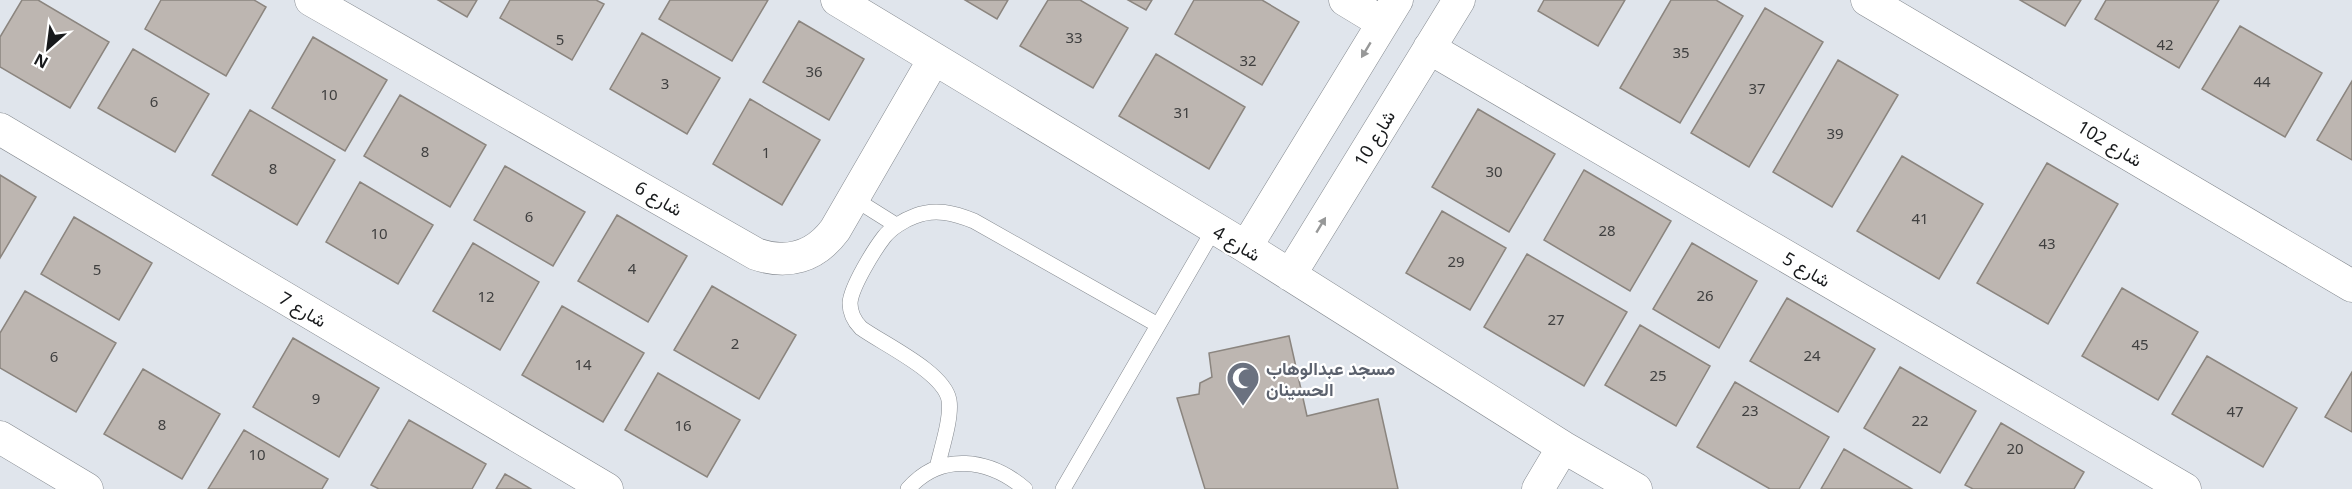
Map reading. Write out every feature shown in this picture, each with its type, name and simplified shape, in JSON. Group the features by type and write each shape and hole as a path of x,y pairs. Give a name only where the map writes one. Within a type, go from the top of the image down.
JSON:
{"street":[{"name":"شارع 6","path":"311,0 756,254 770,259 800,258 814,252 826,242 934,59"},
{"name":"شارع 4","path":"837,0 1246,247 1563,447 1636,489"},
{"path":"1246,247 1390,11 1345,0"},
{"name":"شارع 10","path":"1290,275 1459,0"},
{"name":"شارع 102","path":"1867,0 2352,286"},
{"name":"شارع 5","path":"1429,48 2185,489"},
{"name":"شارع 7","path":"0,129 607,489"},
{"path":"0,437 87,489"},
{"path":"1538,489 1563,447"}],"lane":[{"path":"853,198 896,225"},
{"path":"937,468 949,411 950,400 946,390 931,374 861,328 851,314 851,296 855,288 876,249 896,225 914,216 934,212 955,213 974,221 1158,325"},
{"path":"1063,489 1215,229"},
{"path":"908,489 937,468 961,463 986,465 1009,475 1025,489"}],"building":[{"path":"22,0 38,0 109,42 70,108 0,67 0,37"},
{"path":"161,0 254,0 266,7 226,76 145,29"},
{"path":"438,0 477,0 467,17"},
{"path":"510,0 596,0 604,4 572,60 500,18"},
{"path":"670,0 768,0 732,61 659,19"},
{"path":"965,0 1008,0 997,19"},
{"path":"1048,0 1080,0 1128,28 1093,88 1020,46"},
{"path":"1128,0 1152,0 1146,10"},
{"path":"1194,0 1262,0 1299,22 1262,85 1175,34"},
{"path":"1544,0 1625,0 1598,46 1538,11"},
{"path":"1671,0 1716,0 1743,16 1680,123 1620,88"},
{"path":"2020,0 2081,0 2065,26"},
{"path":"2106,0 2219,0 2179,68 2095,19"},
{"path":"1765,8 1823,42 1749,167 1691,133"},
{"path":"799,21 864,59 829,120 763,82"},
{"path":"2240,26 2322,73 2285,137 2202,89"},
{"path":"642,33 720,78 687,134 610,89"},
{"path":"313,37 387,80 345,151 272,108"},
{"path":"133,49 209,94 175,152 98,108"},
{"path":"1156,54 1245,107 1209,169 1119,116"},
{"path":"1838,60 1898,95 1832,207 1773,172"},
{"path":"2352,81 2352,160 2317,140"},
{"path":"400,95 486,145 450,207 364,156"},
{"path":"750,99 820,140 782,205 713,164"},
{"path":"1478,109 1555,154 1509,232 1432,187"},
{"path":"250,110 335,160 297,225 212,175"},
{"path":"1902,156 1983,204 1939,279 1857,231"},
{"path":"2047,163 2118,204 2048,324 1977,283"},
{"path":"505,166 585,212 553,266 474,220"},
{"path":"1584,170 1671,221 1630,291 1544,240"},
{"path":"0,175 36,197 0,258"},
{"path":"360,182 433,225 398,284 326,242"},
{"path":"1442,211 1506,248 1470,310 1406,273"},
{"path":"617,215 687,256 648,322 578,281"},
{"path":"74,217 152,263 119,320 41,274"},
{"path":"473,243 539,282 500,350 433,311"},
{"path":"1692,243 1757,281 1719,348 1653,309"},
{"path":"1527,254 1627,312 1584,386 1484,327"},
{"path":"712,286 796,335 759,399 674,350"},
{"path":"2122,288 2198,332 2158,400 2082,356"},
{"path":"25,291 116,343 76,412 0,368 0,333"},
{"path":"1787,298 1875,349 1838,412 1750,361"},
{"path":"562,306 644,353 603,422 522,375"},
{"path":"1640,325 1710,366 1676,426 1605,385"},
{"name":"مسجد عبدالوهاب الحسينان","path":"1289,336 1307,416 1378,399 1398,489 1205,489 1177,398 1199,394 1200,383 1212,377 1209,353"},
{"path":"293,338 379,388 339,457 253,407"},
{"path":"2207,356 2297,408 2263,467 2172,414"},
{"path":"1900,367 1976,411 1940,473 1864,428"},
{"path":"143,369 220,414 182,479 104,434"},
{"path":"2352,372 2352,432 2325,417"},
{"path":"658,373 740,420 707,477 625,430"},
{"path":"1735,382 1829,437 1799,489 1770,489 1697,447"},
{"path":"409,420 486,464 472,489 379,489 371,485"},
{"path":"2001,423 2084,472 2074,489 1973,489 1965,485"},
{"path":"244,430 328,479 322,489 208,489"},
{"path":"1844,449 1912,489 1821,489"},
{"path":"505,474 531,489 496,489"}],"place":[{"name":"مسجد عبدالوهاب الحسينان","path":"1243,407"}]}
